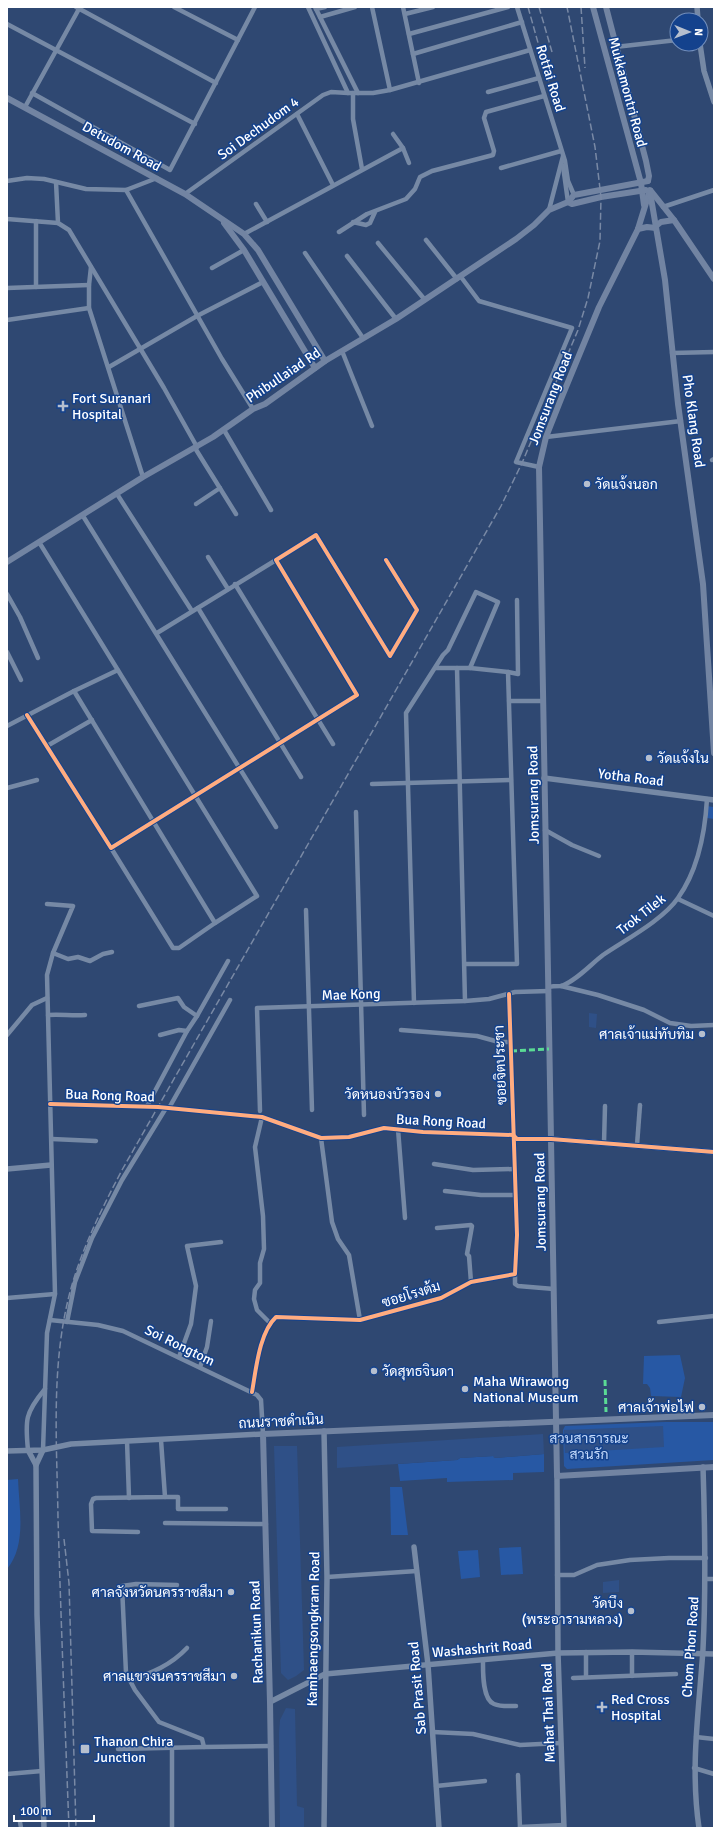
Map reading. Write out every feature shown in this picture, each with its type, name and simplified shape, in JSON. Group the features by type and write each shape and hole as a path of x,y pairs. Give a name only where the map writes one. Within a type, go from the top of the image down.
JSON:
{"main road":[{"name":"Mukkamontri Road","path":"594,7 641,183 645,211"},
{"name":"Mukkamontri Road","path":"606,7 615,47 646,161 650,190"},
{"path":"596,19 608,17"},
{"name":"Detudom Road","path":"7,98 185,194 244,234 258,250 326,361"},
{"path":"574,195 648,181"},
{"path":"650,190 674,220 714,279"},
{"name":"Phibullaiad Rd","path":"568,202 572,204 601,197 650,190"},
{"name":"Jomsurang Road","path":"557,1476 539,467 546,437 599,307 638,229 645,211 650,190"},
{"name":"Pho Klang Road","path":"650,190 665,280 672,353 703,584 711,660 714,753"},
{"name":"Phibullaiad Rd","path":"7,562 83,516 143,477 196,448 253,409 265,404 315,368 396,319 459,278 516,239 534,225 549,210 568,202 574,195"},
{"name":"Detudom Road","path":"222,220 244,250 315,368"},
{"path":"638,229 656,227 661,222 674,220"},
{"path":"263,282 274,276"},
{"name":"ถนนราชดำเนิน","path":"262,1434 714,1415"},
{"name":"Rachanikun Road","path":"262,1434 266,1524 272,1828"},
{"path":"557,1476 714,1467"}],"street":[{"path":"174,7 238,40"},
{"path":"32,92 170,170 255,7"},
{"path":"308,7 353,93"},
{"path":"325,7 316,8 353,93 354,119 362,169"},
{"path":"320,17 355,7"},
{"path":"372,7 390,90"},
{"path":"403,7 419,83"},
{"path":"405,14 433,7"},
{"path":"409,34 508,7"},
{"name":"Rotfai Road","path":"517,7 562,154 568,181 574,195"},
{"path":"25,107 78,8 216,83"},
{"path":"413,54 522,22"},
{"path":"7,24 195,124"},
{"path":"615,47 669,41"},
{"name":"Soi Dechudom 4","path":"185,194 323,95 331,92 353,93 390,90 419,83 530,50"},
{"path":"701,52 704,71 714,102"},
{"path":"488,92 539,78"},
{"path":"339,232 353,222 406,199 415,189 420,177 432,171 493,155 494,151 484,118 486,112 544,96"},
{"path":"297,114 333,185"},
{"path":"393,134 403,148 409,163"},
{"path":"244,234 403,148"},
{"path":"501,168 562,154 549,210"},
{"name":"Rotfai Road","path":"562,154 568,202"},
{"path":"7,181 27,178 44,179 86,189 126,190 157,178"},
{"path":"56,182 58,223"},
{"path":"126,190 197,316 253,409"},
{"path":"663,207 714,190"},
{"path":"256,204 267,222"},
{"path":"353,222 366,225 370,223 375,212"},
{"path":"7,219 58,223 69,230 142,350 196,448 236,514"},
{"path":"36,221 36,287"},
{"path":"426,240 479,301 572,328 516,462 539,467"},
{"path":"378,243 425,300"},
{"path":"212,268 244,250"},
{"path":"305,253 363,338"},
{"path":"347,256 396,319"},
{"path":"91,267 89,286 90,308 143,477"},
{"path":"109,367 142,350 197,316 263,282"},
{"path":"7,288 89,286"},
{"path":"7,320 90,308"},
{"path":"342,351 372,426"},
{"path":"672,353 714,352"},
{"path":"546,437 682,421"},
{"path":"224,430 271,510"},
{"path":"196,504 220,488"},
{"path":"117,494 192,612"},
{"path":"83,516 276,827"},
{"path":"157,633 316,535 390,656 417,610 386,560"},
{"path":"27,715 48,746 173,948 179,948 257,896 39,542"},
{"path":"208,557 228,589"},
{"path":"111,848 357,695 276,560"},
{"path":"235,584 334,744"},
{"path":"414,1003 406,713 443,655 448,650 476,592 498,602 470,668"},
{"path":"7,594 20,617 38,658"},
{"path":"436,668 470,668 518,674 517,600"},
{"path":"198,608 302,777"},
{"path":"7,652 21,680"},
{"path":"457,668 466,1001"},
{"path":"7,726 118,670"},
{"path":"465,964 517,964 508,672"},
{"path":"74,691 215,923"},
{"path":"509,701 543,701"},
{"path":"48,746 92,720"},
{"name":"Yotha Road","path":"544,778 714,800"},
{"path":"7,788 37,780"},
{"path":"372,784 511,780"},
{"name":"Trok Tilek","path":"561,986 654,921 678,899 695,862 703,838 707,799"},
{"path":"356,812 364,1114"},
{"path":"545,830 572,845 599,856"},
{"path":"678,899 714,916"},
{"path":"44,1828 37,1615 36,1465 43,1450 47,1333 56,1294 51,1165 52,1139 47,975 52,953 73,906 47,904"},
{"path":"306,910 312,1110"},
{"path":"52,953 68,959 78,957 90,961 103,954 112,952"},
{"path":"147,1106 187,1031 228,962"},
{"path":"548,989 561,986 598,995 644,1010 670,1023 692,1026 714,1025"},
{"name":"Mae Kong","path":"260,1111 257,1008 466,1001 515,992 548,989"},
{"name":"ซอยจิตประชา","path":"509,994 513,1135"},
{"path":"7,1035 32,1005 47,998"},
{"path":"139,1006 178,998 184,1007 197,1016"},
{"path":"67,1322 75,1282 92,1238 122,1180 168,1108 230,1000"},
{"path":"48,1014 63,1014 69,1016 85,1015"},
{"path":"160,1035 179,1030 187,1031"},
{"path":"400,1030 477,1036 499,1042 510,1042"},
{"name":"Bua Rong Road","path":"50,1104 147,1106 262,1117 320,1138 349,1137 384,1128 423,1132 513,1135 517,1139 551,1139 714,1152"},
{"path":"637,1145 640,1105"},
{"path":"604,1143 605,1106"},
{"path":"262,1117 255,1147 263,1216 264,1249 260,1263 260,1283 256,1290 254,1299 257,1310 270,1323 258,1355 252,1392 261,1400 262,1434"},
{"path":"398,1129 405,1218"},
{"path":"513,1135 517,1235 515,1284 518,1286 554,1289"},
{"path":"320,1138 332,1222 338,1239 349,1255 360,1320"},
{"path":"52,1139 96,1141"},
{"path":"434,1164 473,1170 515,1169"},
{"path":"8,1168 51,1165"},
{"path":"445,1191 481,1196 516,1195"},
{"path":"437,1228 472,1226 467,1254 469,1256 471,1282"},
{"path":"179,1357 191,1324 196,1286 187,1246 221,1242"},
{"name":"ซอยโรงต้ม","path":"270,1323 276,1317 360,1320 441,1298 471,1282 515,1274"},
{"path":"7,1298 56,1294"},
{"path":"659,1322 714,1316"},
{"name":"Soi Rongtom","path":"50,1320 98,1325 123,1331 252,1392"},
{"path":"200,1367 208,1346 211,1321"},
{"path":"36,1465 28,1450 26,1420 29,1410 45,1389"},
{"name":"Kamhaengsongkram Road","path":"324,1431 327,1577 324,1828"},
{"name":"ถนนราชดำเนิน","path":"7,1451 43,1450 70,1444 262,1434"},
{"path":"161,1440 165,1497"},
{"path":"127,1441 129,1498"},
{"name":"Chom Phon Road","path":"699,1828 694,1768 703,1654 706,1579 703,1467"},
{"name":"Mahat Thai Road","path":"557,1476 558,1653 564,1827"},
{"path":"138,1532 92,1531 93,1499 178,1497 178,1509 226,1509"},
{"path":"166,1523 266,1524"},
{"name":"Sab Prasit Road","path":"414,1547 428,1665 438,1828"},
{"path":"557,1575 574,1575 597,1565 630,1560 706,1558"},
{"path":"327,1577 417,1571"},
{"path":"706,1579 714,1579"},
{"path":"177,1585 136,1584 122,1586 126,1673 158,1722 202,1739 204,1747"},
{"path":"130,1680 165,1666 178,1657 187,1648"},
{"path":"586,1652 586,1677"},
{"path":"632,1652 632,1676"},
{"name":"Washashrit Road","path":"270,1702 325,1674 558,1653 632,1652 714,1654"},
{"path":"483,1660 484,1684 489,1699 492,1703 499,1706 516,1706"},
{"path":"574,1678 676,1674"},
{"path":"433,1732 473,1734 520,1745 561,1743"},
{"path":"696,1737 714,1739"},
{"path":"118,1749 271,1746"},
{"path":"172,1748 172,1828"},
{"path":"694,1768 714,1774"},
{"path":"7,1774 42,1771"},
{"path":"518,1775 520,1827 564,1827"},
{"path":"436,1786 485,1781"},
{"path":"20,1822 21,1828"}],"green space":[{"path":"707,806 713,807 714,819 707,818"},
{"path":"680,1355 685,1378 681,1397 651,1396 650,1388 647,1384 643,1384 644,1356"},
{"name":"สวนสาธารณะ สวนรัก","path":"665,1422 714,1422 714,1460 567,1469 564,1466 563,1430 565,1426"},
{"path":"544,1454 544,1472 513,1473 513,1480 447,1482 447,1478 400,1481 398,1464 457,1460 460,1458 494,1456 495,1458"},
{"path":"18,1479 20,1538 13,1559 7,1569 7,1480"},
{"path":"390,1487 402,1487 408,1535 391,1535"},
{"path":"521,1547 523,1574 501,1575 499,1548"},
{"path":"478,1550 480,1577 461,1579 458,1551"}],"shaded area":[{"path":"589,1013 597,1014 596,1028 589,1027"},
{"path":"663,1426 664,1447 565,1453 564,1430"},
{"path":"543,1434 544,1454 494,1458 493,1456 460,1458 457,1460 337,1468 337,1447"},
{"path":"274,1446 297,1446 304,1670 288,1680 281,1673"},
{"path":"619,1580 619,1592 603,1593 603,1582"},
{"path":"286,1708 295,1709 297,1806 304,1808 304,1828 280,1828 279,1733 280,1720"}],"railway":[{"path":"528,7 549,82"},
{"path":"539,7 552,52"},
{"path":"69,1828 59,1557 56,1409 59,1354 68,1300 84,1250 122,1170 501,506 522,463 578,330 588,298 600,241 601,197 595,147 567,7"},
{"path":"581,7 585,68"},
{"path":"64,1539 69,1583 76,1828"}],"marked path":[{"path":"511,1051 549,1049"},
{"path":"605,1380 606,1412"}],"cycle path":[{"path":"27,715 111,848 357,695 276,560 316,535 390,656 417,610 386,560"},
{"path":"252,1392 262,1342 270,1324 276,1317 360,1320 441,1298 471,1282 515,1274 517,1235 509,994"},
{"path":"50,1104 158,1107 262,1117 321,1138 349,1137 384,1128 423,1132 513,1135 517,1139 551,1139 714,1152"}],"place":[{"name":"Fort Suranari Hospital","path":"63,406"},
{"name":"วัดแจ้งนอก","path":"587,484"},
{"name":"วัดแจ้งใน","path":"649,758"},
{"name":"ศาลเจ้าแม่ทับทิม","path":"702,1034"},
{"name":"วัดหนองบัวรอง","path":"438,1094"},
{"name":"วัดสุทธจินดา","path":"374,1371"},
{"name":"Maha Wirawong National Museum","path":"465,1389"},
{"name":"ศาลเจ้าพ่อไฟ","path":"702,1407"},
{"name":"ศาลจังหวัดนครราชสีมา","path":"231,1592"},
{"name":"วัดบึง (พระอารามหลวง)","path":"631,1611"},
{"name":"ศาลแขวงนครราชสีมา","path":"234,1676"},
{"name":"Red Cross Hospital","path":"602,1707"},
{"name":"Thanon Chira Junction","path":"85,1749"}]}
